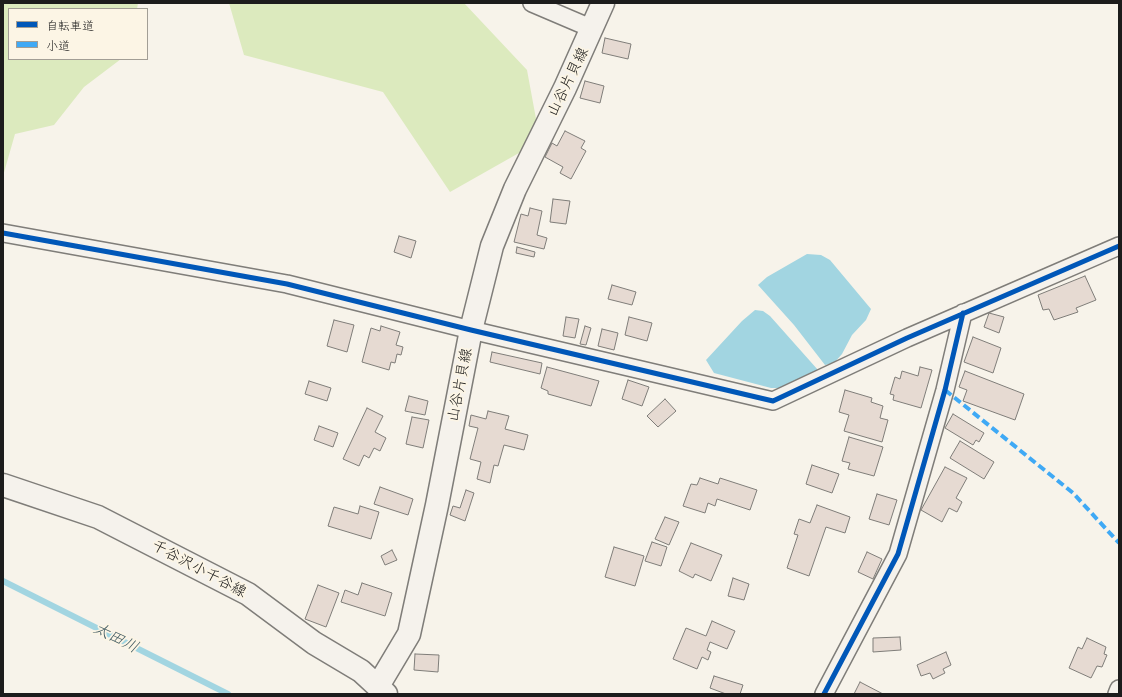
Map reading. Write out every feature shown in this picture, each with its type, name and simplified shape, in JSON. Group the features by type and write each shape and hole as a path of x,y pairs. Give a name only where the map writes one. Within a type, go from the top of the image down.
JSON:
{"main road":[{"name":"山谷片貝線","path":"382,690 409,634 437,504 471,330 492,246 515,189 593,29 603,3"},
{"name":"千谷沢小千谷線","path":"3,485 98,517 248,594 314,643 361,671 382,690"}],"street":[{"path":"532,3 593,29"},
{"path":"3,232 287,284 471,330 773,401 962,313 1119,246"},
{"path":"824,694 898,554 945,390 962,313"},
{"path":"1117,694 1119,689"}],"green space":[{"path":"3,3 138,3 137,8 8,8 8,60 120,60 84,87 54,125 15,134 3,176"},
{"path":"229,3 464,3 527,70 539,135 526,149 450,192 383,92 244,55"}],"water":[{"path":"807,254 821,255 830,260 871,309 866,320 852,335 842,354 834,363 825,365 794,325 758,285 767,277"},
{"path":"755,310 763,311 770,316 818,370 791,388 771,388 714,373 706,360 742,321"}],"building":[{"path":"605,38 631,44 628,59 602,53"},
{"path":"585,81 604,86 600,103 580,98"},
{"path":"565,131 585,141 581,148 586,151 571,179 560,173 563,167 545,157 552,143 557,146"},
{"path":"553,199 570,201 566,224 550,222"},
{"path":"530,208 542,211 537,235 547,238 544,249 514,242 521,214 528,216"},
{"path":"399,236 416,241 411,258 394,252"},
{"path":"517,247 535,252 534,257 516,253"},
{"path":"1085,276 1096,300 1076,308 1078,312 1054,320 1049,309 1043,310 1038,295"},
{"path":"612,285 636,292 632,305 608,299"},
{"path":"989,313 1004,317 999,333 984,327"},
{"path":"566,317 579,319 575,338 563,336"},
{"path":"629,317 652,323 647,341 625,335"},
{"path":"334,320 354,325 347,352 327,346"},
{"path":"381,326 400,332 396,345 403,347 401,355 397,354 395,363 391,362 389,370 362,362 371,328 380,331"},
{"path":"585,326 591,328 586,345 580,344"},
{"path":"602,329 618,333 614,350 598,346"},
{"path":"973,337 1001,348 993,373 964,362"},
{"path":"492,352 542,363 540,374 490,362"},
{"path":"547,367 599,381 591,406 548,394 548,391 541,388"},
{"path":"920,367 932,370 921,408 893,400 894,395 890,394 895,377 900,379 902,371 918,376"},
{"path":"965,371 1024,394 1015,420 963,401 967,390 959,387"},
{"path":"628,380 649,387 642,406 622,399"},
{"path":"309,381 331,388 327,401 305,394"},
{"path":"845,390 872,398 871,402 883,406 880,418 888,420 882,442 844,431 849,415 839,412"},
{"path":"409,396 428,401 425,415 405,411"},
{"path":"665,399 676,411 658,427 647,416"},
{"path":"367,408 383,416 375,432 386,438 380,451 374,448 369,458 364,455 359,466 343,459"},
{"path":"488,411 509,416 505,429 528,435 524,450 504,445 498,466 494,465 490,483 477,479 481,462 470,459 478,428 469,426 471,415 486,419"},
{"path":"953,414 984,433 979,442 976,440 973,445 945,428"},
{"path":"412,417 429,420 423,448 406,444"},
{"path":"319,426 338,433 333,447 314,440"},
{"path":"849,437 883,447 874,476 848,469 850,463 842,461"},
{"path":"960,441 994,462 984,479 950,458"},
{"path":"812,465 839,474 832,493 806,484"},
{"path":"945,467 967,478 956,498 962,502 957,512 949,508 942,522 921,510"},
{"path":"700,478 718,484 720,478 757,490 750,510 717,499 715,506 708,503 705,513 683,506 691,484 697,485"},
{"path":"380,487 413,499 408,515 374,504"},
{"path":"466,490 474,493 465,521 450,515 453,506 460,508"},
{"path":"877,494 897,500 889,525 869,519"},
{"path":"817,505 850,517 845,533 826,527 809,576 787,568 798,535 794,534 799,519 810,523"},
{"path":"360,506 379,512 371,539 328,526 334,507 358,514"},
{"path":"665,517 679,522 669,545 655,539"},
{"path":"652,542 667,547 661,566 645,561"},
{"path":"691,543 722,555 711,581 695,574 693,578 679,571"},
{"path":"614,547 644,556 635,586 605,577"},
{"path":"392,550 397,560 385,565 381,556"},
{"path":"867,552 882,559 873,579 858,572"},
{"path":"733,578 749,584 744,600 728,596"},
{"path":"362,583 392,593 385,616 341,602 345,590 358,595"},
{"path":"318,585 339,593 326,627 305,619"},
{"path":"712,621 735,631 727,649 710,642 707,650 711,652 708,660 702,657 697,669 673,659 686,628 706,636"},
{"path":"900,637 901,650 873,652 873,638"},
{"path":"1087,638 1106,647 1104,654 1107,655 1102,667 1097,666 1091,678 1069,668 1078,647 1082,649"},
{"path":"946,652 951,665 943,669 945,673 933,679 930,673 921,676 917,665"},
{"path":"415,654 439,655 438,672 414,670"},
{"path":"714,676 743,685 740,694 726,694 710,688"},
{"path":"860,682 883,694 854,694"}],"waterway":[{"name":"太田川","path":"3,581 228,694"}],"marked path":[{"path":"945,390 1073,493 1119,543"}],"cycle path":[{"path":"3,233 287,284 471,330 773,401 907,338 1119,246"},
{"path":"824,694 898,554 945,390 963,313"}]}
